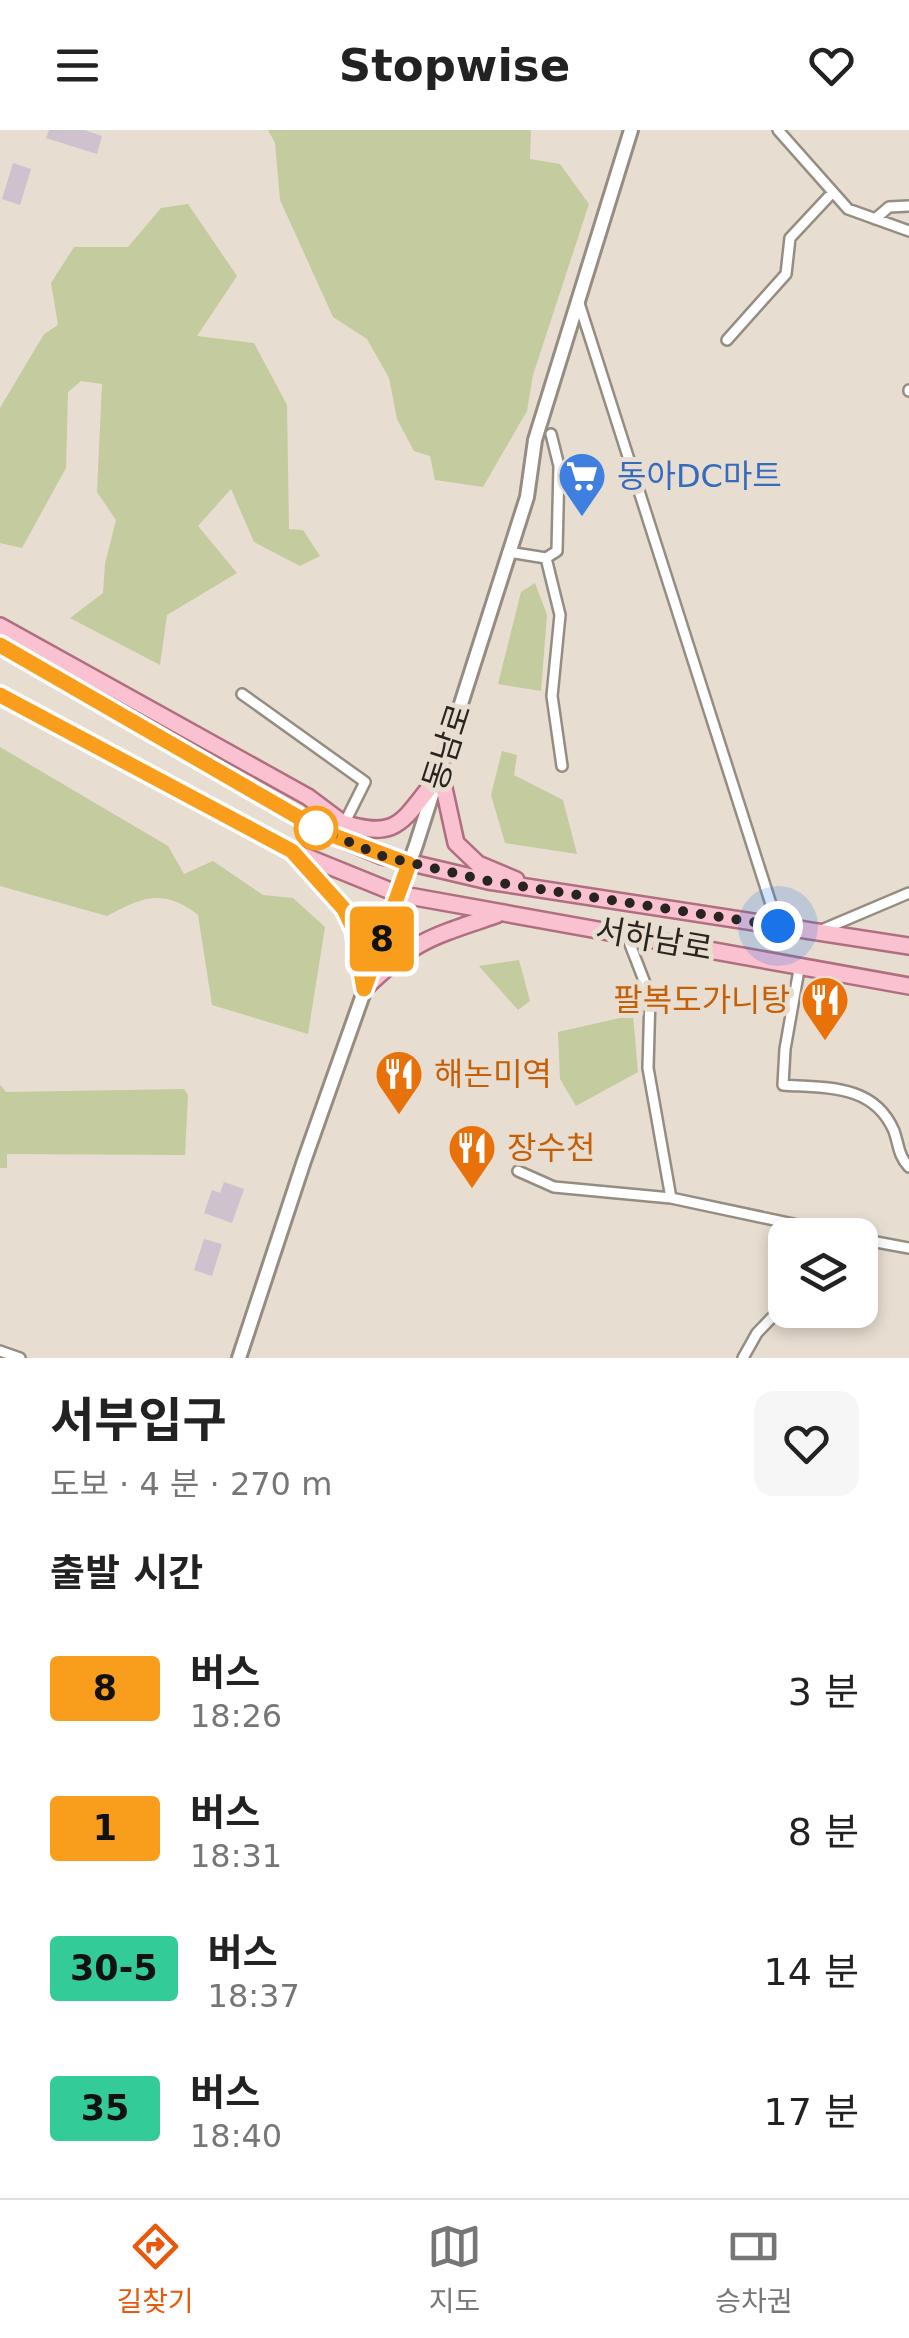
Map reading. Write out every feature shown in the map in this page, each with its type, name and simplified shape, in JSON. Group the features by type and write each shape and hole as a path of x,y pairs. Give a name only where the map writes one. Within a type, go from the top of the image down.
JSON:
{"main road":[{"name":"동남로","path":"239,1358 439,774 527,497 535,440 632,130"},
{"path":"0,626 308,796 344,824"},
{"path":"0,645 268,800 344,824 382,831 398,826 439,774"},
{"path":"0,695 292,851 344,909 354,930 364,989"},
{"path":"439,774 456,843 478,864 533,888"},
{"name":"서하남로","path":"268,800 324,832 409,864 533,888 909,946"},
{"name":"서하남로","path":"292,851 398,894 909,986"},
{"path":"364,989 398,956 422,940 499,914"}],"street":[{"path":"778,130 848,209 909,231"},
{"path":"727,340 786,274 790,238 833,192"},
{"path":"875,219 889,207 909,206"},
{"path":"577,297 778,926"},
{"path":"508,552 546,558 557,551 559,466 551,434"},
{"path":"546,558 560,615 552,696 562,766"},
{"path":"242,694 365,782 344,824"},
{"path":"818,932 909,894"},
{"path":"626,934 650,996 648,1068 671,1198"},
{"path":"800,964 785,1050 784,1085 866,1094 882,1108 895,1133 900,1156 909,1166"},
{"path":"518,1171 554,1187 671,1198 768,1220"},
{"path":"878,1242 909,1248"},
{"path":"744,1358 768,1322"},
{"path":"0,1351 20,1358"}],"green space":[{"path":"268,130 531,130 530,159 560,164 589,204 533,375 527,411 483,487 435,480 430,456 414,451 397,419 389,378 367,339 333,317 280,200 275,143"},
{"path":"188,204 237,276 197,336 254,343 287,405 289,529 303,530 320,556 300,566 254,542 231,489 198,526 237,573 167,615 160,665 70,618 103,593 105,564 116,520 97,492 102,384 81,381 68,392 66,468 22,548 0,543 0,408 44,334 58,325 51,283 74,247 128,247 161,208"},
{"path":"535,583 547,615 541,691 498,684 521,592"},
{"path":"0,747 168,846 184,874 213,861 263,895 293,898 325,927 308,1034 212,1005 198,915 174,901 142,900 107,916 0,886"},
{"path":"502,751 517,755 514,775 563,800 577,854 505,843 491,795"},
{"path":"519,960 530,1001 518,1010 479,966"},
{"path":"633,1015 638,1072 576,1106 560,1079 558,1032"},
{"path":"0,1085 6,1092 184,1089 188,1095 185,1155 7,1154 7,1168 0,1168"}],"building":[{"path":"49,130 84,130 102,136 97,154 46,138"},
{"path":"13,163 31,169 20,205 2,199"},
{"path":"224,1182 244,1189 232,1223 204,1213 212,1190 220,1193"},
{"path":"204,1239 222,1244 212,1276 194,1270"}],"bus line":[{"name":"8","path":"0,645 324,832 409,864 364,989 354,930 344,909 292,851 0,695"}],"place":[{"name":"동아DC마트","path":"582,518"},
{"name":"팔복도가니탕","path":"825,1042"},
{"name":"해논미역","path":"399,1116"},
{"name":"장수천","path":"472,1190"}],"route":[{"path":"316,828 382,856 488,881 778,926"}]}
